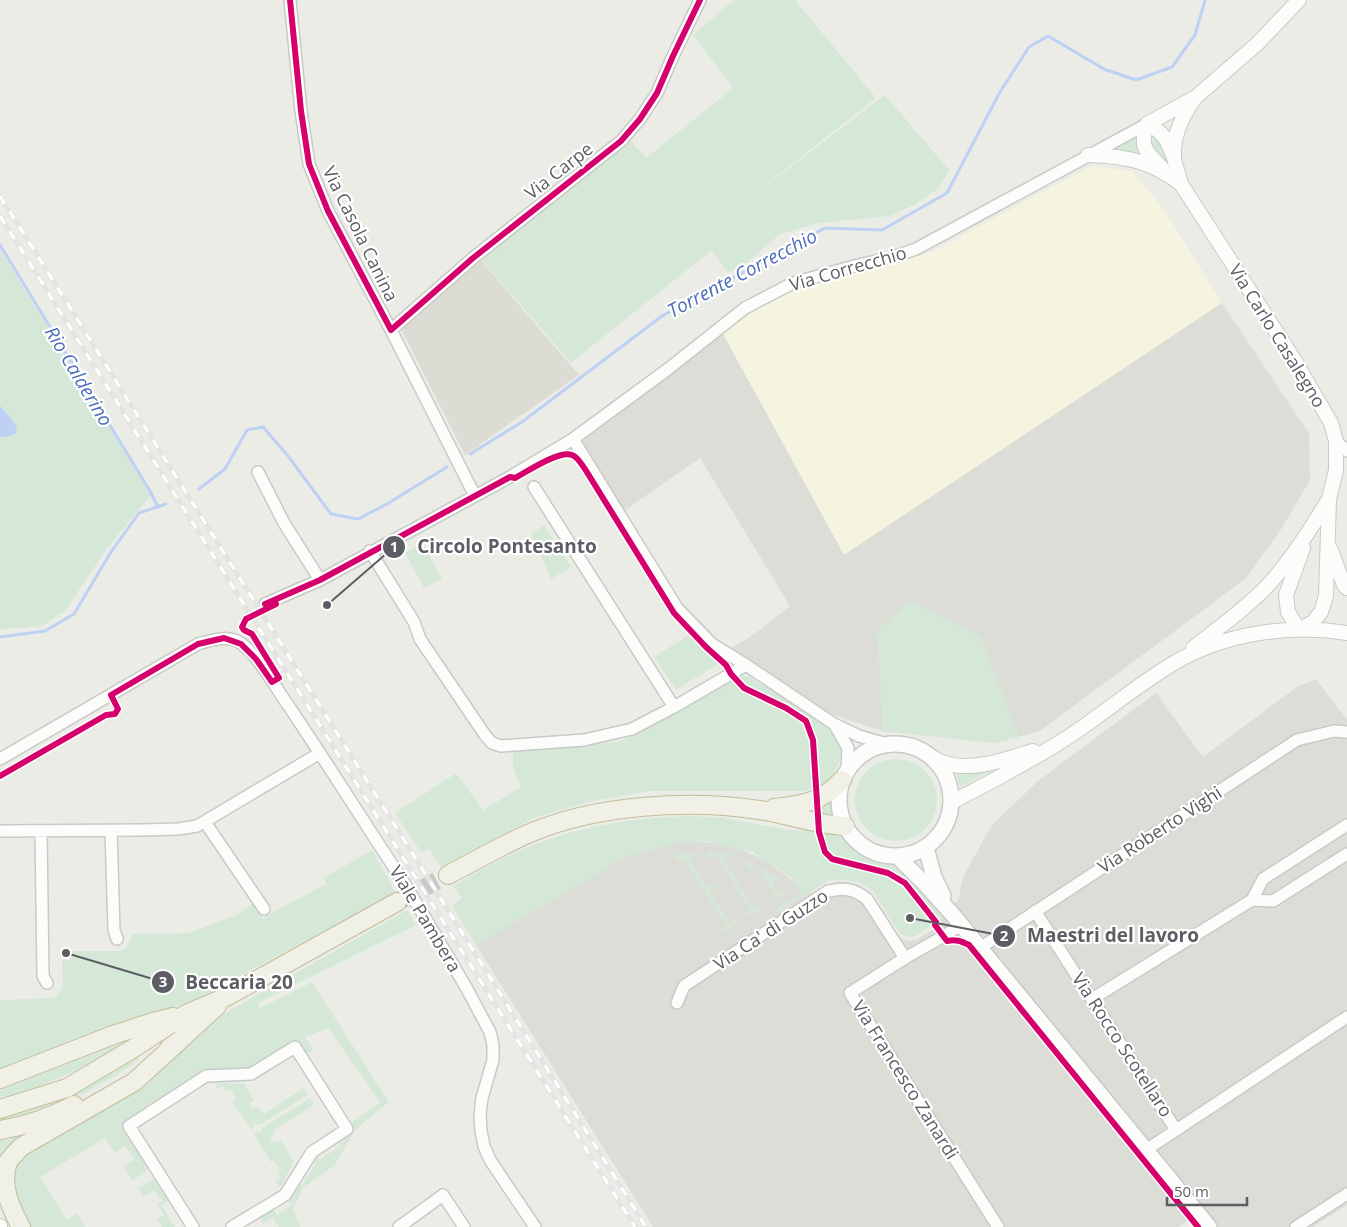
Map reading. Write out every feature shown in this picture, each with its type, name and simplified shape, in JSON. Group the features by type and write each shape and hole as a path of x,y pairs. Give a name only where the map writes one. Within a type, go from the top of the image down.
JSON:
{"highway":[{"path":"758,810 801,805 822,798 833,790 845,775"},
{"path":"448,875 530,833 589,815 631,806 715,806 758,810 813,822 845,826"},
{"path":"0,1079 113,1035 186,1014 226,997 397,902"},
{"path":"21,1227 4,1197 1,1179 7,1162 21,1147 134,1082 226,997"},
{"path":"0,1109 67,1088 186,1014"},
{"path":"0,1130 15,1128 60,1112 132,1072 179,1042"}],"main road":[{"path":"897,744 917,748 932,757 943,770 951,791 950,816 945,828 926,848 912,854 898,857 885,856 867,849 852,837 845,826 840,811 839,795 845,775 855,760 875,747 897,744"},
{"path":"926,848 934,877 957,920"},
{"path":"898,857 957,920 1209,1227"}],"street":[{"name":"Via Casola Canina","path":"290,0 301,111 309,164 328,211 475,496"},
{"name":"Via Carpe","path":"391,330 473,258 621,141 640,119 657,93 700,0"},
{"name":"Via Correcchio","path":"265,604 320,580 475,496 573,439 668,369 745,308 793,283 858,264 890,258 916,249 1196,97 1257,44 1299,0"},
{"name":"Via Carlo Casalegno","path":"1174,158 1180,122 1185,111 1196,97"},
{"name":"Via Carlo Casalegno","path":"1181,184 1164,171 1143,145 1143,135 1147,124 1159,130 1167,140 1181,184 1295,361 1331,423 1336,441 1336,470 1329,499 1326,596 1321,612 1313,622 1300,630 1288,612 1286,595 1314,522"},
{"name":"Via Carlo Casalegno","path":"1088,156 1126,158 1164,171"},
{"path":"573,439 677,608 712,644 834,724 859,736 887,744"},
{"path":"1336,441 1347,451"},
{"path":"258,472 284,524 320,580"},
{"path":"534,487 674,707"},
{"name":"Via Carlo Casalegno","path":"1174,662 1236,614 1269,584 1329,499"},
{"name":"Via Carlo Casalegno","path":"1328,545 1344,585 1347,588"},
{"path":"370,552 414,622 420,639 485,735 492,743 501,746 584,740 632,729 746,665"},
{"path":"952,802 1062,741 1174,662 1232,638 1258,633 1329,630 1347,633"},
{"name":"Viale Pambera","path":"0,760 198,644 212,640 230,639 242,644 256,659 320,753 426,919 490,1032 493,1044 493,1060 482,1098 480,1115 484,1146 490,1160 535,1227"},
{"path":"834,724 848,748 845,775"},
{"name":"Via Roberto Vighi","path":"980,948 1297,740 1334,731 1347,732"},
{"path":"917,748 945,763 970,766 1005,760 1062,741"},
{"path":"0,831 178,829 197,826 320,753"},
{"path":"205,822 264,909"},
{"path":"1092,999 1252,900 1263,879 1347,825"},
{"path":"111,830 114,930 117,939"},
{"path":"41,831 43,976 47,983"},
{"path":"1252,900 1274,902 1347,854"},
{"name":"Via Ca' di Guzzo","path":"677,1003 684,986 828,891 840,888 858,892 867,899 905,958"},
{"name":"Via Rocco Scotellaro","path":"1036,911 1176,1130"},
{"name":"Via Francesco Zanardi","path":"957,920 944,936 905,958 850,994 998,1227"},
{"path":"1146,1150 1347,1017"},
{"path":"193,1227 129,1126 206,1076 251,1074 295,1047 347,1129 312,1152 285,1196 232,1227"},
{"path":"1296,1227 1347,1194"},
{"path":"399,1227 443,1196 464,1227"}],"shaded area":[{"path":"734,0 795,0 876,98 735,209 885,95 949,170 939,188 916,204 889,216 819,223 780,234 743,266 728,272 709,247 711,251 571,363 482,260 499,244 630,140 646,158 733,88 693,35"},
{"path":"1150,132 1160,137 1172,169 1155,155 1146,142"},
{"path":"1136,137 1140,151 1149,162 1109,152"},
{"path":"1091,166 1132,171 1163,208 1222,303 844,555 718,325 750,301 932,252"},
{"path":"0,249 151,495 106,550 65,611 42,626 0,629"},
{"path":"479,258 579,375 465,455 401,329"},
{"path":"1222,303 1309,433 1310,480 1280,531 1245,579 1040,731 994,743 883,731 836,716 771,680 726,651 753,635 790,606 700,458 618,515 573,436 718,325 844,555"},
{"path":"544,525 571,567 551,579 531,534"},
{"path":"423,543 442,579 424,588 405,553"},
{"path":"910,601 980,636 1019,737 994,743 883,731 877,631"},
{"path":"689,635 720,663 676,690 654,657"},
{"path":"742,675 750,677 799,707 833,734 839,742 841,752 837,768 827,781 804,791 649,791 593,801 534,818 441,867 429,849 421,852 395,813 456,773 483,810 521,787 513,767 513,752 618,742 646,729"},
{"path":"1316,679 1347,720 1347,1205 1313,1227 1210,1227 1199,1214 1179,1227 653,1227 476,945 621,850 687,841 728,844 765,860 811,894 839,881 858,884 870,892 901,939 909,941 917,939 941,925 941,913 958,901 963,877 992,825 1038,781 1156,693 1203,757 1297,687"},
{"path":"888,759 904,759 919,766 930,777 937,792 934,816 925,829 904,841 888,841 873,834 862,823 855,808 855,792 862,777 873,766"},
{"path":"993,770 960,787 956,773"},
{"path":"830,802 833,815 794,813 816,810"},
{"path":"691,816 725,818 786,830 813,830 821,853 830,862 887,876 903,884 934,923 916,936 907,937 898,931 873,891 859,882 840,879 828,881 777,913 778,908 801,893 793,879 753,852 705,841 676,843 626,857 476,945 452,906 462,898 453,886 482,869 539,843 567,834 625,821"},
{"path":"822,832 837,835 871,860 901,868 922,889 939,913 940,919 937,921 906,882 888,872 833,857 827,851"},
{"path":"372,850 396,893 196,999 0,1071 0,1000 53,998 62,986 62,960 70,960 71,951 119,951 128,945 132,934 189,933 237,915 253,903 263,918 326,884 324,878"},
{"path":"709,852 728,854 729,856 723,860 754,909 761,905 762,908 746,917 745,915 751,911 716,855 710,859 707,855"},
{"path":"693,853 696,855 689,859 707,888 714,884 716,888 710,892 730,924 736,920 738,923 722,933 721,930 727,926 684,858 678,862 675,858 677,854"},
{"path":"747,860 757,866 750,870 746,863"},
{"path":"757,866 778,879 772,883 778,894 785,889 786,892 770,902 769,900 775,895"},
{"path":"407,910 416,925 258,1003 260,1008 312,982 389,1102 355,1130 335,1165 303,1188 293,1208 300,1227 279,1227 273,1218 263,1224 259,1217 273,1209 277,1215 292,1205 288,1198 297,1183 302,1185 316,1164 311,1160 317,1155 320,1159 341,1146 338,1141 355,1129 351,1123 380,1102 328,1028 305,1037 313,1050 307,1054 297,1039 250,1068 206,1070 121,1126 148,1170 132,1181 124,1167 134,1160 125,1146 115,1153 105,1138 40,1177 67,1220 77,1213 85,1227 29,1227 8,1181 13,1165 25,1153 148,1081 222,1015"},
{"path":"144,1034 74,1071 38,1087 0,1097 0,1085"},
{"path":"136,1056 139,1060 89,1090 55,1106 0,1122 0,1117 37,1108 88,1086"},
{"path":"215,1083 244,1084 254,1100 249,1104 253,1109 258,1107 264,1114 304,1088 308,1095 259,1125 255,1123 251,1129 232,1101 236,1099 230,1089 227,1091 223,1086 218,1089"},
{"path":"310,1098 314,1105 273,1131 275,1134 270,1138 274,1143 280,1140 294,1161 280,1188 275,1182 281,1178 277,1173 280,1170 274,1161 271,1162 253,1133 261,1132 262,1128"},
{"path":"36,1130 0,1161 0,1140"},
{"path":"154,1179 168,1201 161,1205 175,1227 162,1227 157,1220 164,1215 157,1204 162,1201 154,1190 143,1197 138,1189"}],"water":[{"path":"0,406 12,419 17,428 15,434 7,437 0,437"}],"waterway":[{"name":"Torrente Correcchio","path":"470,454 522,422 662,316 825,228 882,230 947,193 1000,92 1029,47 1048,36 1104,69 1136,80 1172,67 1195,35 1205,0"},
{"name":"Rio Calderino","path":"0,245 158,507"},
{"name":"Torrente Correcchio","path":"199,489 225,469 247,430 263,427 288,456 331,514 358,519 387,504 447,467"},
{"name":"Torrente Correcchio","path":"0,637 45,631 74,614 111,552 139,513 166,504"}],"tunnel":[{"path":"397,902 448,875"}],"railway":[{"path":"0,196 646,1227"},
{"path":"0,216 635,1227"}],"cycle path":[{"path":"290,0 301,111 309,164 328,211 391,330 473,258 621,141 640,119 657,93 700,0"},
{"path":"265,604 320,580 510,477 515,478 552,458 566,454 574,456 585,469 674,613 726,665 731,674 744,688 786,708 806,721 813,740 819,832 825,852 832,859 888,873 905,883 936,922 935,925 947,941 953,940 969,945 1198,1227"},
{"path":"0,776 106,715 115,714 118,709 111,695 198,644 224,638 241,644 256,659 272,682 279,678 252,634 242,627 246,619 276,604"}],"place":[{"name":"Circolo Pontesanto","path":"327,605"},
{"name":"Maestri del lavoro","path":"910,918"},
{"name":"Beccaria 20","path":"66,953"}]}
